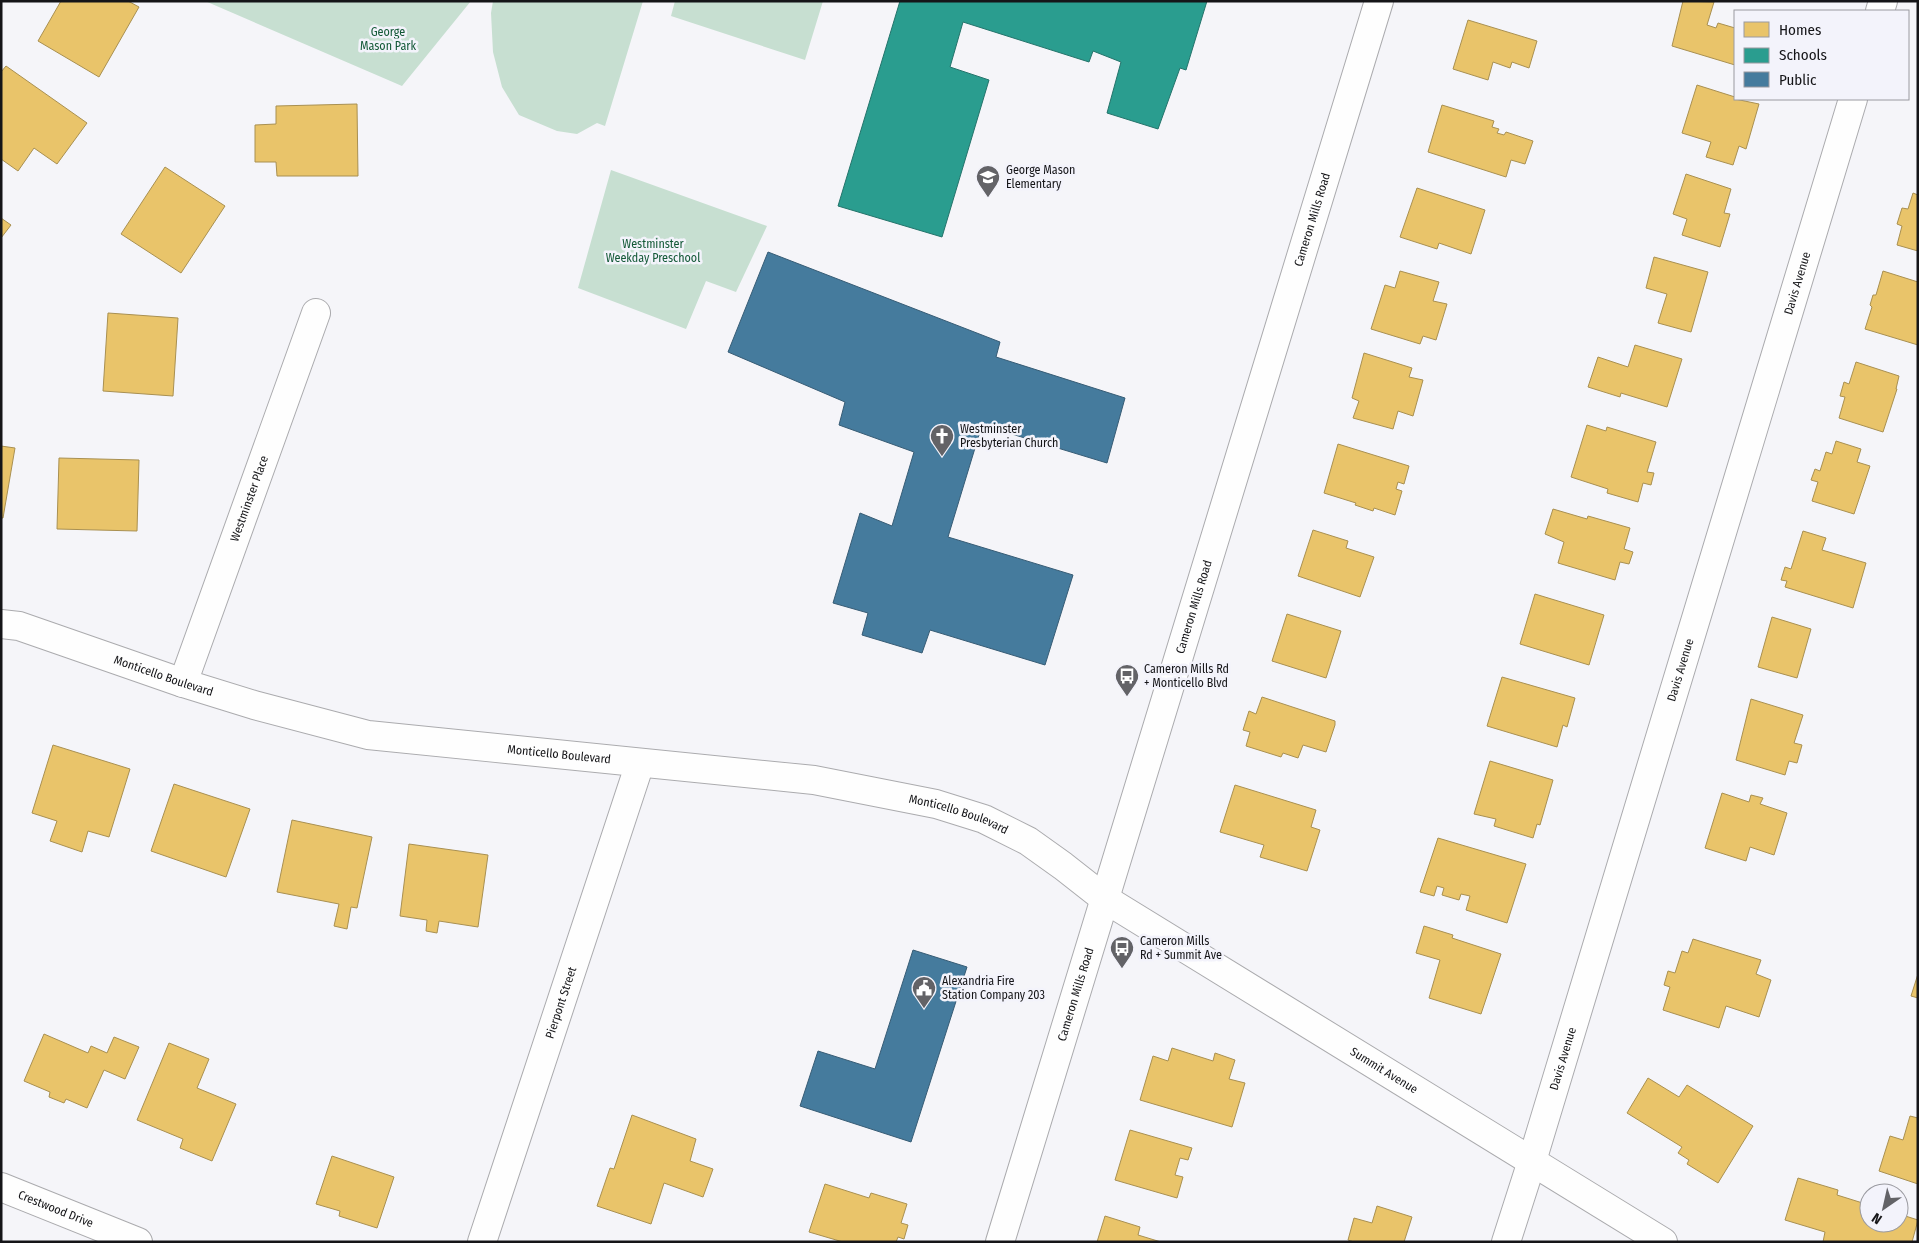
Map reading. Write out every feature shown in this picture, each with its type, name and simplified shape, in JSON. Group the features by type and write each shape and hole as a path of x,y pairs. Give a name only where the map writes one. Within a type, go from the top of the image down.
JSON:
{"street":[{"name":"Cameron Mills Road","path":"1000,1242 1379,1"},
{"name":"Davis Avenue","path":"1506,1242 1854,100"},
{"name":"Westminster Place","path":"183,683 316,313"},
{"name":"Monticello Boulevard","path":"1,624 19,626 254,706 368,735 814,780 936,804 984,819 1028,841 1105,899"},
{"name":"Pierpont Street","path":"482,1242 640,763"},
{"name":"Summit Avenue","path":"1105,899 1663,1242"},
{"name":"Crestwood Drive","path":"1,1187 138,1242"}],"green space":[{"name":"George Mason Park","path":"205,1 471,1 402,86"},
{"path":"493,1 643,1 605,126 597,123 577,134 557,131 519,115 502,87 493,52 491,13"},
{"path":"675,1 823,1 805,60 671,16"},
{"name":"Westminster Weekday Preschool","path":"611,170 767,226 736,292 706,281 686,329 578,288"}],"building: Homes":[{"path":"61,1 128,1 139,7 99,77 38,41"},
{"path":"1683,1 1714,2 1707,25 1716,28 1718,23 1734,28 1734,65 1672,46"},
{"path":"1468,20 1537,41 1529,68 1512,62 1510,68 1493,62 1488,80 1453,69"},
{"path":"6,66 87,123 57,164 34,148 18,171 1,159 1,72"},
{"path":"1697,85 1734,97 1734,100 1759,104 1746,149 1739,146 1733,165 1706,157 1711,142 1682,133"},
{"path":"357,104 358,176 277,176 276,162 255,162 255,125 276,124 276,106"},
{"path":"1442,105 1494,121 1492,127 1499,129 1497,133 1504,135 1506,132 1533,141 1525,164 1511,160 1506,177 1428,152"},
{"path":"165,167 225,206 181,273 121,234"},
{"path":"1686,174 1731,189 1724,213 1730,214 1720,247 1682,235 1687,219 1673,214"},
{"path":"1417,188 1485,210 1471,254 1439,243 1437,249 1400,237"},
{"path":"1913,193 1918,195 1918,251 1897,245 1902,226 1897,224 1902,208 1908,209"},
{"path":"1,218 11,225 1,238"},
{"path":"1654,257 1708,272 1691,332 1658,323 1667,294 1646,288"},
{"path":"1400,271 1439,282 1433,301 1447,304 1436,340 1423,336 1420,344 1371,329 1385,285 1395,288"},
{"path":"1883,271 1918,282 1918,345 1865,329 1872,307 1870,305 1873,295 1876,295"},
{"path":"108,313 178,318 173,396 103,391"},
{"path":"1635,345 1682,359 1667,407 1621,393 1620,397 1588,387 1598,357 1628,367"},
{"path":"1364,353 1412,368 1409,377 1423,380 1413,416 1398,411 1393,429 1353,418 1359,401 1352,398"},
{"path":"1856,362 1899,376 1897,389 1883,432 1839,418 1845,397 1840,396 1844,382 1849,384"},
{"path":"1587,425 1606,431 1607,427 1656,442 1647,472 1654,473 1651,485 1643,483 1638,502 1607,493 1608,489 1571,477"},
{"path":"1836,441 1861,449 1857,462 1870,466 1854,514 1812,501 1818,482 1811,480 1815,469 1820,471 1826,452 1832,454"},
{"path":"1338,444 1409,466 1404,484 1398,482 1396,489 1402,491 1395,515 1374,508 1373,511 1355,505 1356,503 1324,493"},
{"path":"1,446 15,448 3,518 1,518"},
{"path":"59,458 139,460 137,531 57,529"},
{"path":"1553,509 1587,519 1588,516 1630,528 1624,549 1633,552 1629,564 1620,562 1615,580 1558,563 1564,542 1545,534"},
{"path":"1313,530 1348,541 1346,548 1374,557 1360,597 1298,576"},
{"path":"1803,531 1826,538 1822,550 1866,563 1853,608 1785,587 1787,581 1781,580 1785,567 1791,569"},
{"path":"1535,594 1604,615 1589,665 1520,644"},
{"path":"1287,614 1341,631 1326,678 1272,661"},
{"path":"1772,617 1811,629 1797,678 1758,667"},
{"path":"1502,677 1575,698 1567,727 1563,725 1557,747 1487,726"},
{"path":"1262,697 1335,721 1326,752 1303,745 1298,758 1283,753 1281,757 1246,746 1250,732 1243,730 1249,711 1256,714"},
{"path":"1751,699 1803,715 1794,743 1802,745 1797,763 1789,761 1785,775 1736,760"},
{"path":"53,745 130,769 109,837 88,831 82,852 50,841 57,821 32,813"},
{"path":"1490,761 1553,780 1540,825 1537,824 1533,838 1494,826 1496,819 1474,814"},
{"path":"174,784 250,809 226,877 151,851"},
{"path":"1235,785 1316,810 1311,827 1320,830 1307,871 1260,857 1264,845 1220,832"},
{"path":"1722,793 1749,802 1751,795 1763,798 1760,804 1787,813 1774,855 1750,847 1746,861 1705,848"},
{"path":"292,820 372,837 357,908 351,907 347,929 334,926 339,904 277,892"},
{"path":"1438,838 1526,864 1507,923 1466,910 1470,896 1461,894 1459,900 1442,895 1444,888 1437,886 1434,896 1420,892"},
{"path":"409,844 488,855 478,927 439,921 437,933 426,931 427,920 400,916"},
{"path":"1424,926 1453,935 1452,938 1501,954 1481,1014 1429,998 1440,960 1416,953"},
{"path":"1693,939 1761,960 1756,974 1771,980 1759,1017 1726,1006 1719,1028 1663,1010 1670,987 1664,985 1668,971 1675,973 1682,951 1688,953"},
{"path":"1918,974 1918,998 1911,996"},
{"path":"44,1034 88,1053 91,1046 107,1053 114,1037 139,1047 125,1079 104,1070 87,1108 66,1099 64,1103 49,1097 50,1092 24,1081"},
{"path":"169,1043 209,1059 197,1088 236,1104 212,1161 180,1148 183,1139 137,1120"},
{"path":"1172,1048 1213,1061 1215,1053 1235,1060 1229,1079 1245,1083 1232,1127 1140,1100 1153,1056 1168,1061"},
{"path":"1648,1078 1679,1097 1687,1085 1753,1126 1718,1183 1687,1164 1689,1160 1678,1153 1682,1147 1627,1113"},
{"path":"632,1115 696,1139 690,1161 713,1169 703,1197 664,1183 651,1224 597,1206 610,1168 614,1169"},
{"path":"1910,1116 1918,1118 1918,1184 1879,1171 1890,1136 1903,1140"},
{"path":"1130,1130 1192,1148 1188,1160 1180,1158 1175,1175 1183,1177 1177,1198 1115,1180"},
{"path":"332,1156 394,1177 377,1228 339,1216 340,1211 316,1204"},
{"path":"1798,1178 1838,1190 1837,1195 1859,1202 1859,1233 1909,1233 1909,1217 1918,1220 1912,1242 1823,1242 1825,1232 1785,1220"},
{"path":"825,1184 869,1198 871,1193 907,1204 901,1223 908,1225 904,1239 898,1237 896,1242 843,1242 809,1232"},
{"path":"1377,1206 1412,1217 1404,1242 1354,1242 1348,1240 1354,1218 1372,1223"},
{"path":"1105,1216 1140,1227 1138,1235 1161,1242 1097,1242"}],"building: Schools":[{"path":"900,1 1207,1 1186,70 1180,68 1158,129 1107,113 1121,62 1093,51 1089,62 963,22 950,67 989,80 942,237 838,206"}],"building: Public":[{"name":"Westminster Presbyterian Church","path":"768,252 1000,342 996,357 1125,398 1107,463 982,425 948,537 1073,575 1045,665 930,630 922,653 862,635 868,613 833,603 860,513 892,526 914,452 839,425 845,402 728,352"},
{"name":"Alexandria Fire Station Company 203","path":"913,950 967,967 911,1142 800,1106 818,1051 875,1069"}],"place":[{"name":"George Mason Elementary","path":"988,198"},
{"name":"Westminster Presbyterian Church","path":"942,457"},
{"name":"Cameron Mills Rd + Monticello Blvd","path":"1127,697"},
{"name":"Cameron Mills Rd + Summit Ave","path":"1122,969"},
{"name":"Alexandria Fire Station Company 203","path":"924,1009"}]}
